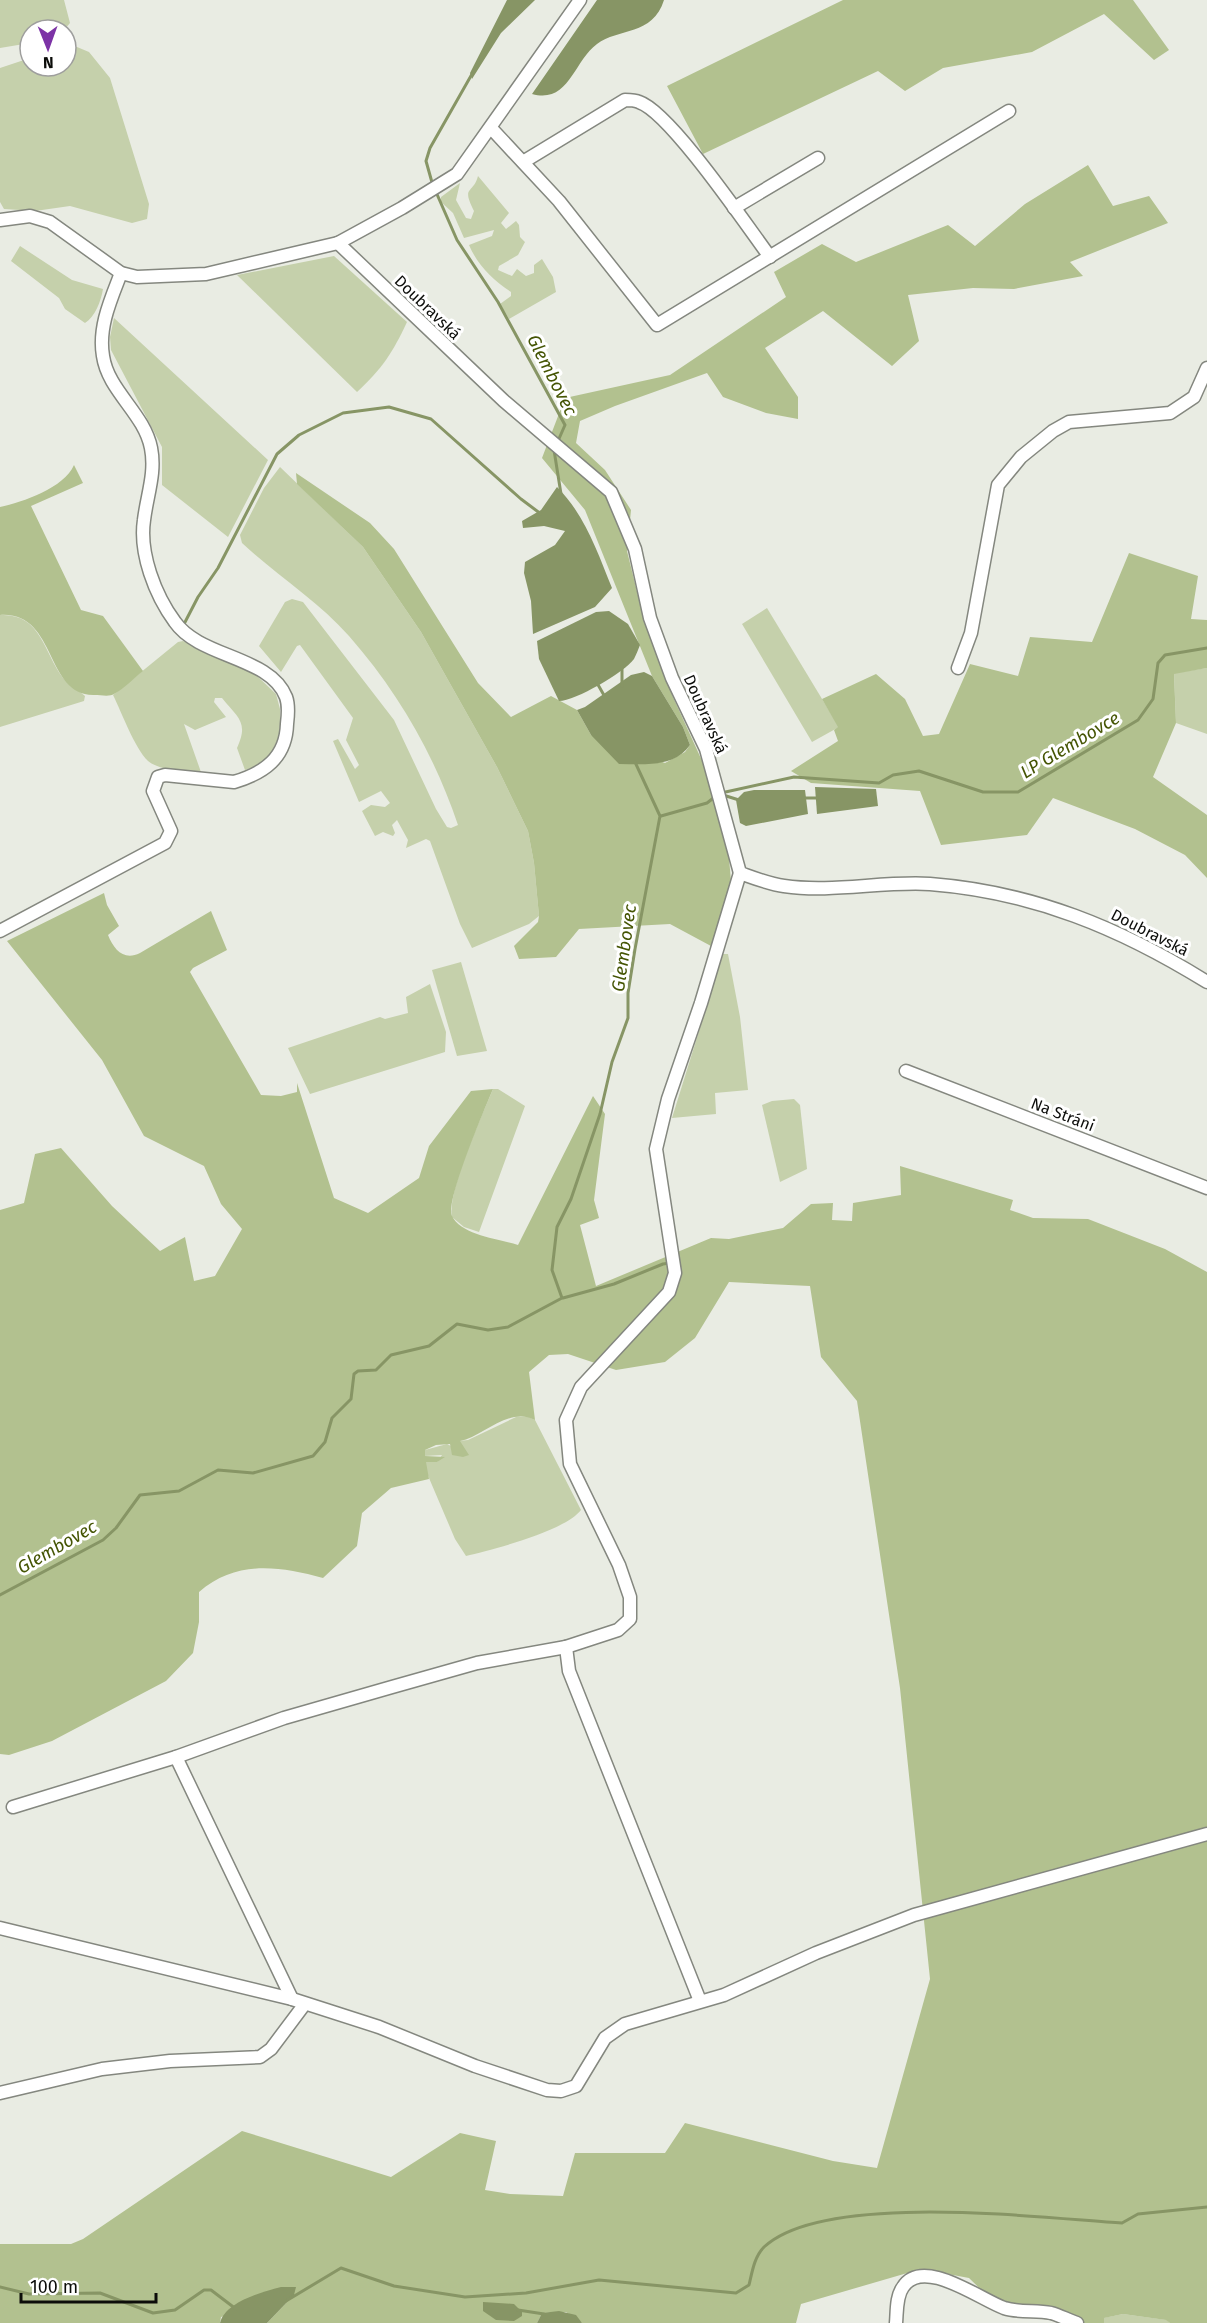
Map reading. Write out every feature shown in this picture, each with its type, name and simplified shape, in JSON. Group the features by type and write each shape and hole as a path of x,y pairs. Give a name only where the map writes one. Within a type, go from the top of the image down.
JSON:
{"street":[{"path":"0,220 30,216 50,222 121,273 137,278 206,274 338,243 402,208 457,174 580,0"},
{"path":"523,162 625,100 639,102 652,110 675,133 770,257"},
{"path":"491,128 559,201 657,325 1009,111"},
{"path":"734,208 818,158"},
{"name":"Doubravská","path":"338,243 504,402 611,492 635,549 650,618 668,668 706,749 740,873 783,886 931,885 1024,898 1115,930 1156,950 1207,982"},
{"path":"0,930 165,843 171,831 153,791 158,777 165,775 234,782 270,765 281,753 286,740 286,697 275,681 260,670 185,634 175,623 153,578 143,543 144,521 152,477 152,450 142,423 114,384 103,358 101,338 121,273"},
{"path":"958,668 971,633 998,485 1020,457 1053,431 1069,422 1170,413 1194,397 1207,368"},
{"path":"13,1807 176,1757 284,1718 477,1663 566,1647 618,1630 630,1620 630,1597 619,1564 570,1464 566,1420 581,1387 669,1292 675,1273 656,1149 668,1099 701,1003 740,873"},
{"name":"Na Stráni","path":"906,1071 1207,1188"},
{"path":"566,1647 568,1671 700,2001"},
{"path":"176,1757 298,2002"},
{"path":"0,1928 298,2002 379,2027 475,2066 547,2090 561,2091 576,2086 605,2038 625,2024 724,1995 816,1953 914,1915 1207,1834"},
{"path":"0,2093 102,2069 170,2061 260,2057 271,2049 298,2002"},
{"path":"896,2323 902,2287 912,2278 926,2276 963,2286 994,2304 1013,2311 1050,2313 1077,2323"}],"shaded area":[{"path":"0,0 64,0 69,18 18,18 18,45 0,48"},
{"path":"507,0 535,0 501,33 472,79 470,73"},
{"path":"597,0 664,0 659,12 644,26 615,35 597,44 569,80 554,93 532,94"},
{"path":"843,0 1133,0 1169,50 1154,60 1104,14 1032,52 943,68 905,91 878,71 703,154 667,86"},
{"path":"78,47 89,52 110,78 149,204 147,219 132,223 70,206 35,211 4,209 0,202 0,68 18,62 18,78 78,78"},
{"path":"1088,165 1113,206 1149,196 1168,223 1070,262 1083,276 1014,289 973,288 908,295 919,341 892,366 823,311 765,348 798,397 798,419 766,413 723,397 707,373 580,421 576,443 605,470 631,510 627,551 645,624 673,697 703,763 728,847 731,881 711,946 670,924 579,929 556,957 519,959 514,946 538,922 539,916 534,863 528,831 497,767 421,632 363,547 297,484 296,473 370,523 394,549 478,683 511,717 551,696 577,710 591,735 665,763 685,752 690,745 683,727 652,676 585,510 542,458 565,398 670,375 786,297 774,272 822,244 856,262 948,225 975,246 1025,204"},
{"path":"478,176 509,213 501,223 506,229 516,221 519,225 520,237 525,242 518,255 499,266 498,270 512,276 517,269 526,276 534,273 534,265 542,259 553,277 556,292 509,319 500,304 511,296 511,292 487,272 469,245 492,236 494,230 464,238 453,213 441,202 441,197 460,183 456,200 466,218 471,219 474,211 468,194"},
{"path":"20,246 72,280 103,289 97,308 89,320 85,323 65,309 59,298 11,261"},
{"path":"334,256 407,322 386,360 357,392 237,275"},
{"path":"114,318 268,460 228,537 162,485 162,447 111,350 110,337"},
{"path":"74,465 83,483 31,506 81,610 103,616 143,671 110,695 79,692 67,683 32,626 19,617 0,615 0,507 42,493 61,481"},
{"path":"280,467 363,547 421,632 497,767 528,831 534,863 539,916 529,924 472,948 460,924 430,841 426,839 406,848 408,840 397,820 392,825 395,833 393,836 383,832 375,836 362,811 371,805 385,807 390,803 381,791 359,802 333,741 338,739 355,769 359,765 346,740 353,718 300,645 297,646 281,672 259,646 285,602 292,599 303,602 394,720 436,809 447,827 458,825 438,773 413,725 367,657 324,611 242,543 240,535 264,488"},
{"path":"557,487 583,522 612,588 595,607 533,634 531,601 524,573 525,562 555,545 565,531 544,526 523,528 522,521 541,510"},
{"path":"1129,553 1198,576 1191,619 1207,620 1207,668 1174,674 1176,723 1153,777 1207,815 1207,878 1185,855 1135,829 1053,798 1027,835 941,845 920,791 811,783 791,771 838,741 834,730 838,727 822,699 876,674 905,699 923,736 939,734 970,664 1018,676 1030,637 1092,642"},
{"path":"767,608 839,727 812,742 742,624"},
{"path":"609,611 628,624 640,645 634,659 621,671 599,685 559,701 539,659 537,641 596,612"},
{"path":"0,615 14,616 33,627 63,678 85,696 84,701 0,727"},
{"path":"183,641 256,675 276,694 280,709 280,734 270,756 257,766 245,770 237,748 242,726 222,698 215,698 214,702 226,717 195,730 184,724 202,775 159,767 148,761 138,747 113,695 178,642"},
{"path":"1207,668 1207,734 1176,723 1174,673"},
{"path":"644,672 652,676 683,727 690,745 676,758 667,761 648,764 619,764 591,735 577,710 585,707 631,675"},
{"path":"815,787 876,789 878,806 817,814"},
{"path":"805,790 808,814 746,826 740,823 736,800 744,792"},
{"path":"104,893 107,905 119,926 108,935 120,953 129,956 140,953 211,911 227,950 193,968 190,972 261,1095 281,1096 297,1092 297,1083 334,1198 368,1213 419,1178 429,1146 471,1091 493,1089 454,1193 452,1216 463,1228 472,1232 518,1245 593,1096 605,1114 594,1200 599,1218 580,1225 596,1286 711,1238 729,1239 783,1228 811,1204 833,1203 832,1220 852,1221 853,1203 901,1195 900,1166 1013,1200 1010,1210 1033,1218 1088,1219 1165,1249 1207,1272 1207,2323 1170,2323 1166,2320 1123,2314 1104,2318 1104,2323 1073,2323 1006,2314 969,2278 921,2269 801,2304 796,2323 582,2323 566,2312 542,2313 537,2323 267,2323 294,2295 221,2317 220,2323 0,2323 0,2244 71,2244 83,2239 242,2131 391,2177 460,2133 496,2141 485,2190 510,2194 563,2196 575,2153 665,2153 685,2123 833,2161 877,2168 930,1979 900,1688 857,1401 821,1357 810,1286 729,1282 695,1338 665,1362 616,1370 568,1354 549,1355 529,1372 535,1420 525,1417 506,1419 460,1441 469,1455 463,1457 452,1455 450,1444 436,1445 425,1450 425,1456 445,1457 437,1462 426,1462 429,1479 391,1488 362,1513 357,1546 323,1578 290,1571 258,1568 243,1570 213,1582 199,1592 199,1622 193,1653 166,1681 52,1741 9,1755 0,1754 0,1210 24,1203 35,1154 61,1148 112,1206 160,1251 185,1237 194,1281 215,1276 242,1229 221,1204 204,1166 144,1136 102,1060 7,941"},
{"path":"723,954 728,954 740,1017 748,1090 715,1093 716,1114 672,1118"},
{"path":"461,962 487,1051 457,1056 432,970"},
{"path":"430,984 446,1032 445,1052 310,1094 288,1048 380,1017 385,1019 408,1013 406,997"},
{"path":"493,1089 498,1089 525,1106 479,1232 464,1227 452,1217 452,1205 466,1153"},
{"path":"794,1099 800,1105 807,1169 780,1182 762,1105 772,1101"},
{"path":"516,1417 529,1417 535,1420 581,1510 573,1518 544,1532 466,1556 455,1539 426,1471 426,1462 437,1462 442,1455 424,1456 425,1450 447,1444 453,1447 452,1455 468,1455 459,1441 468,1440"},
{"path":"281,2287 296,2287 294,2295 267,2323 220,2323 223,2316 236,2304"},
{"path":"483,2302 514,2304 522,2312 522,2316 514,2321 496,2320 483,2311"},
{"path":"559,2311 576,2315 582,2323 537,2323 542,2313"},
{"path":"1123,2314 1167,2320 1170,2323 1104,2323 1103,2318"}],"waterway":[{"name":"Glembovec","path":"433,186 426,161 430,148 472,74"},
{"name":"Glembovec","path":"436,192 457,240 498,302 565,425 558,441"},
{"path":"183,626 198,597 218,568 277,454 299,435 343,413 389,407 431,419 541,514"},
{"name":"Glembovec","path":"554,450 561,494"},
{"name":"LP Glembovce","path":"721,793 794,777 879,783 893,775 919,771 983,792 1018,792 1138,720 1153,699 1158,663 1165,655 1207,648"},
{"name":"Glembovec","path":"622,666 622,686"},
{"path":"597,683 605,697"},
{"name":"Glembovec","path":"0,1595 103,1540 116,1528 140,1495 179,1491 218,1470 253,1473 313,1456 325,1442 332,1418 351,1399 354,1374 358,1371 376,1370 391,1355 429,1346 457,1324 488,1330 508,1327 562,1298 552,1270 557,1227 571,1199 600,1114 612,1062 628,1018 628,993 660,816 635,762"},
{"path":"723,795 739,800"},
{"name":"LP Glembovce","path":"661,816 707,803 716,796"},
{"path":"803,798 817,798"},
{"name":"LP Glembovce","path":"563,1298 614,1284 670,1263"},
{"path":"286,2301 341,2268 394,2286 465,2297 526,2293 599,2280 736,2293 749,2285 752,2270 764,2247 793,2230 834,2219 882,2213 935,2212 1122,2223 1138,2214 1207,2207"},
{"path":"0,2287 29,2294 100,2293 153,2313 175,2310 204,2290 211,2290 236,2309"},
{"path":"518,2310 544,2314"}]}
